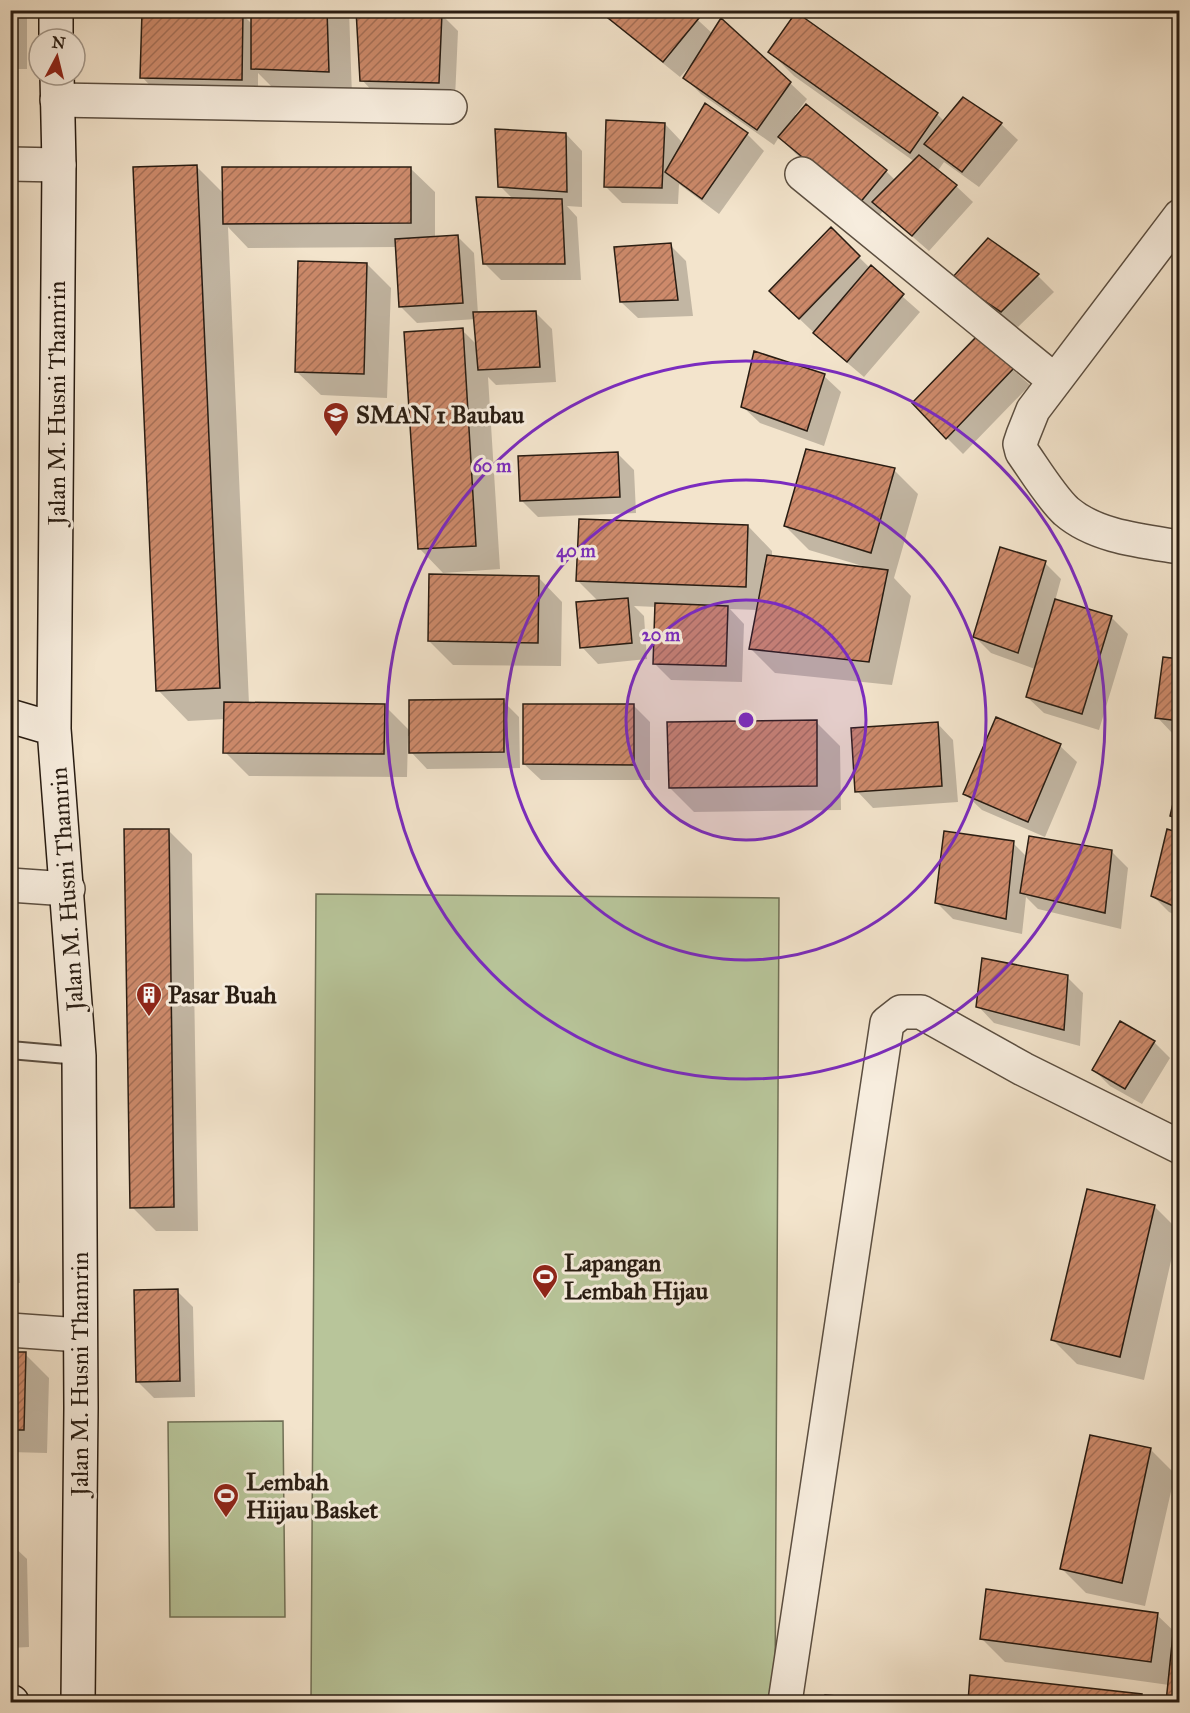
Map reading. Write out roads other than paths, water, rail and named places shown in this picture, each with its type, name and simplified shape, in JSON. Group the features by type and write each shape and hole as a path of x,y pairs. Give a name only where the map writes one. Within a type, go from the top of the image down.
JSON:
{"street":[{"path":"56,10 56,27"},
{"path":"57,88 450,106"},
{"name":"Jalan M. Husni Thamrin","path":"57,88 59,165 54,729 79,1056 78,1702"},
{"path":"10,164 59,165"},
{"path":"801,174 1054,380"},
{"path":"1179,216 1033,410 1020,444 1022,452 1065,510 1079,521 1108,533 1179,547"},
{"path":"10,716 54,729"},
{"path":"10,885 68,889"},
{"path":"785,1702 887,1023 901,1012 921,1012 1023,1069 1179,1147"},
{"path":"10,1330 80,1335"}],"lane":[{"path":"10,1050 79,1056"}],"place":[{"name":"SMAN 1 Baubau","path":"336,438"},
{"name":"Pasar Buah","path":"149,1018"},
{"name":"Lapangan Lembah Hijau","path":"545,1300"},
{"name":"Lembah Hiijau Basket","path":"226,1519"}]}
